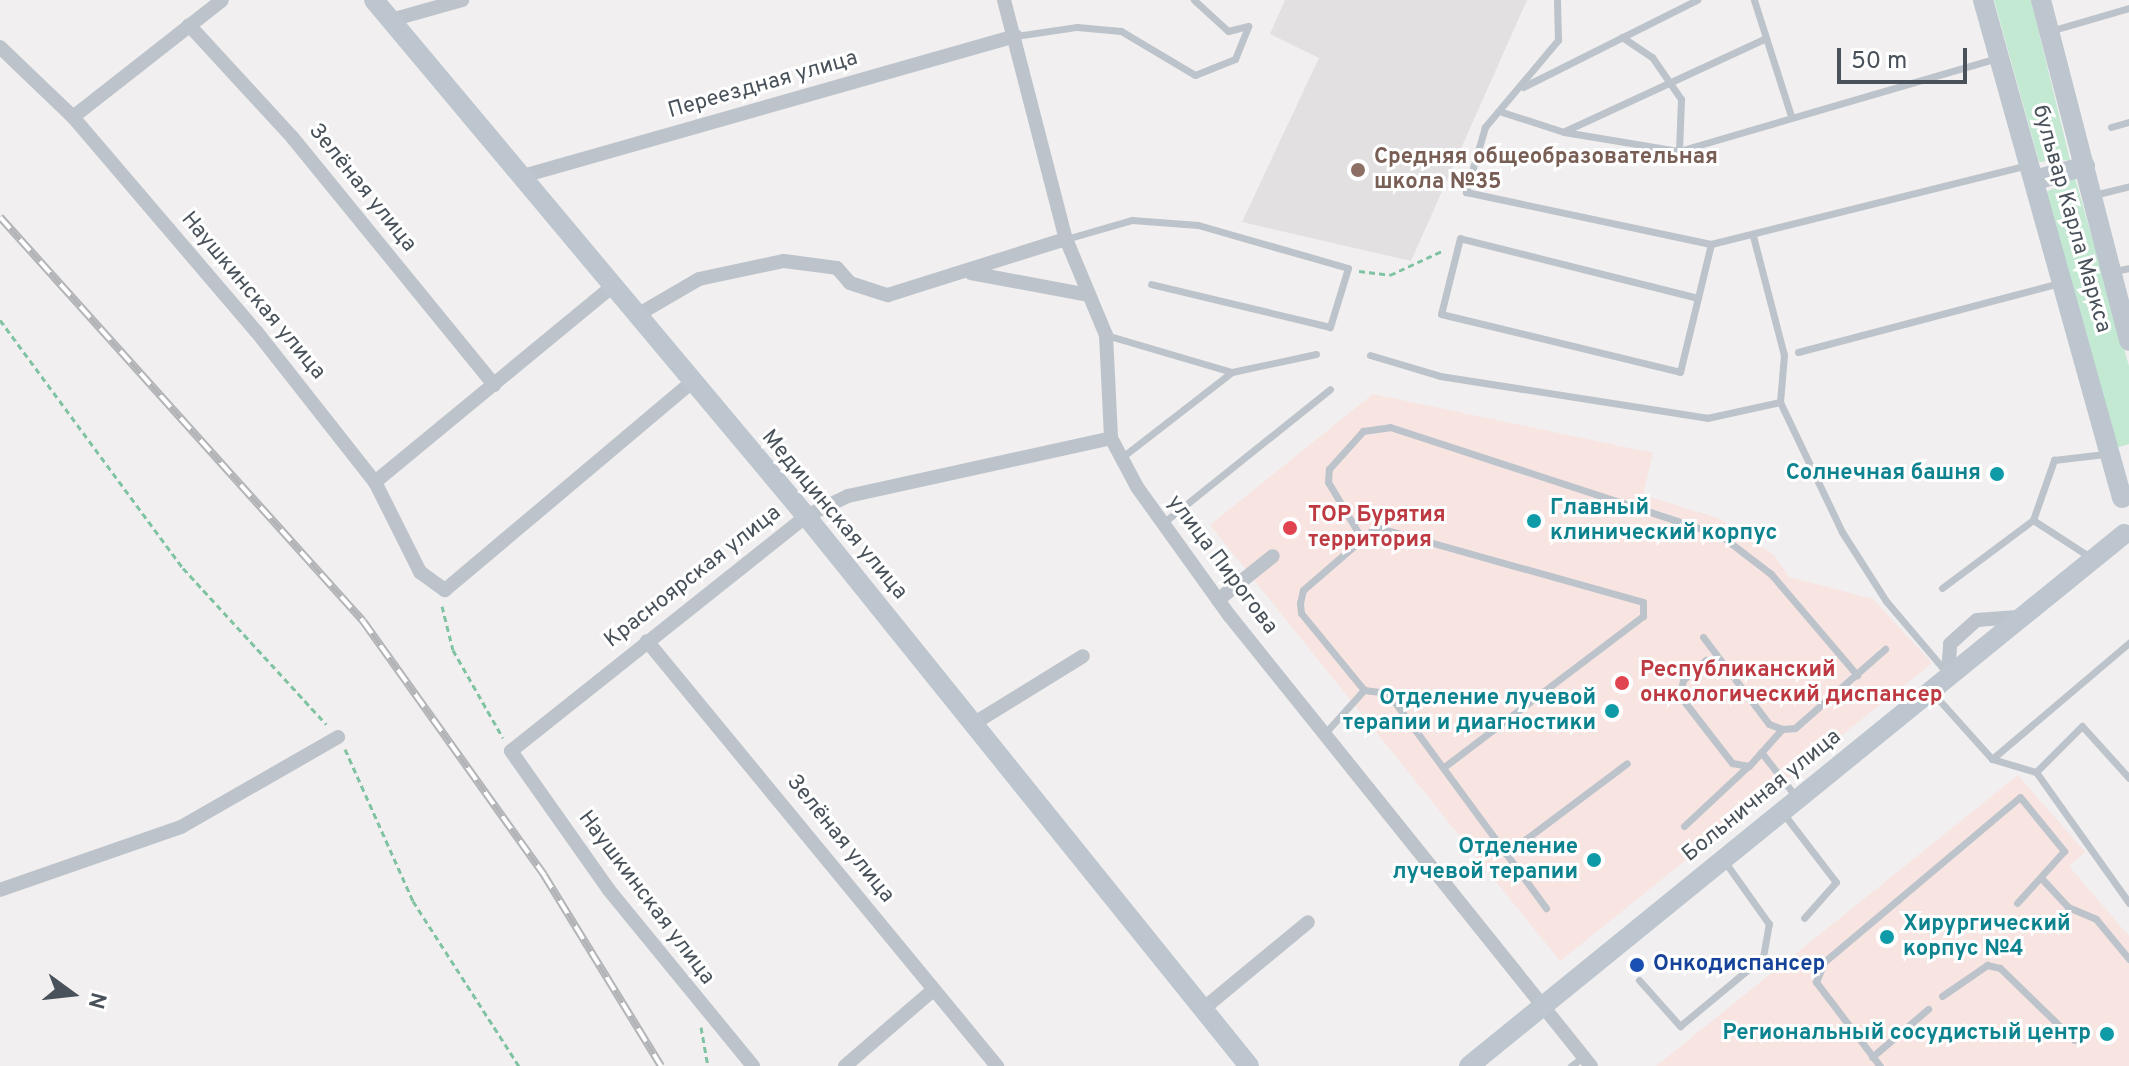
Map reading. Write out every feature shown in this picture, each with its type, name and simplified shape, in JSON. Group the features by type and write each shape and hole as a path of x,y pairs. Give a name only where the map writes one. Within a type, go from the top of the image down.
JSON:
{"street":[{"path":"73,117 222,0"},
{"name":"Медицинская улица","path":"374,0 806,516 1249,1066"},
{"path":"391,20 462,0"},
{"name":"улица Пирогова","path":"1004,0 1066,239 1106,335 1111,438 1121,458 1218,600 1545,1003 1582,1063"},
{"name":"бульвар Карла Маркса","path":"1983,0 2111,453 2126,494"},
{"name":"бульвар Карла Маркса","path":"2041,0 2085,166 2121,270 2129,341"},
{"name":"Зелёная улица","path":"189,25 292,137 494,385"},
{"name":"Переездная улица","path":"523,176 1015,36"},
{"name":"Наушкинская улица","path":"0,47 73,117 375,482 420,572 445,590"},
{"path":"2033,172 2085,166"},
{"path":"639,314 699,279 784,261 837,268 850,283 888,295 967,273 1066,239"},
{"path":"967,273 1088,295"},
{"path":"375,482 614,285"},
{"path":"445,590 692,382"},
{"name":"Красноярская улица","path":"511,751 806,516 848,496 1111,438"},
{"path":"2126,494 2127,537"},
{"name":"Больничная улица","path":"1469,1066 2090,557 2127,537"},
{"path":"1218,600 1273,556"},
{"name":"Зелёная улица","path":"647,641 997,1066"},
{"path":"973,724 1083,656"},
{"path":"0,890 181,827 338,737"},
{"name":"Наушкинская улица","path":"511,751 695,1000 753,1066"},
{"path":"1203,1009 1308,922"},
{"path":"845,1066 933,990"}],"lane":[{"path":"1015,36 1077,27 1121,31 1195,75 1215,71 1235,59 1248,26 1228,31 1194,0"},
{"path":"1557,0 1558,40 1502,112 1485,127 1466,192 1711,244 2033,172"},
{"path":"1521,87 1697,0"},
{"path":"1755,0 1790,113"},
{"path":"2050,31 2129,8"},
{"path":"1622,37 1652,57 1671,84 1685,113 1679,151"},
{"path":"1564,132 1766,38"},
{"path":"1502,112 1564,132 1679,151 1790,113 2000,57"},
{"path":"2111,127 2129,122"},
{"path":"2094,195 2129,186"},
{"path":"1066,239 1132,220 1198,225 1348,268 1330,327 1151,284"},
{"path":"1753,236 1784,355 1780,402 1842,532 1886,601 1948,675"},
{"path":"1698,298 1460,238 1441,314 1680,372 1698,298 1711,244"},
{"path":"1798,352 2065,282"},
{"path":"1106,335 1232,372"},
{"path":"1121,458 1232,372 1316,354"},
{"path":"1370,355 1440,376 1707,418 1780,402"},
{"path":"1163,523 1330,389"},
{"path":"1362,539 1328,482 1329,469 1363,431 1390,427 1720,535 1771,574 1857,675"},
{"path":"1942,588 2033,520 2054,460 2111,453"},
{"path":"2033,520 2090,557"},
{"path":"1443,768 1643,616 1643,602 1376,527 1303,590 1301,613 1364,690 1388,693 1506,854 1546,908"},
{"path":"1703,637 1769,724 1782,729 1795,728 1885,649"},
{"path":"1992,759 2129,643"},
{"path":"1722,662 1706,660 1683,680 1680,696 1732,763 1749,766"},
{"path":"1930,689 1992,759 2036,772 2129,903"},
{"path":"1326,732 1364,690"},
{"path":"2036,772 2082,726 2129,778"},
{"path":"1684,826 1749,766 1782,729"},
{"path":"1761,752 1836,882 1804,918"},
{"path":"1506,854 1627,763"},
{"path":"1880,1066 1816,982 1824,962 2016,797 2064,851 2043,880 2017,903"},
{"path":"1639,980 1680,1026 1763,957 1769,924 1723,860"},
{"path":"2043,880 2068,907 2096,919 2129,959"},
{"path":"1942,996 1987,965 2000,968 2074,1040"},
{"path":"1872,1057 1928,1009"}],"path":[{"path":"1348,268 1390,275 1423,266 1460,238"},
{"path":"0,320 183,568 338,737 413,901 519,1066"},
{"path":"445,590 440,619 511,751"},
{"path":"695,1000 708,1066"}],"shaded area":[{"name":"Средняя общеобразовательная школа №35","path":"1285,0 1527,0 1411,261 1242,222 1319,58 1270,34"},
{"name":"Республиканский онкологический диспансер","path":"1373,394 1653,453 1643,495 1718,518 1774,555 1789,577 1873,599 1932,663 1560,961 1210,525"},
{"path":"2018,775 2085,852 2069,866 2129,936 2129,1066 1656,1066"}],"green space":[{"path":"1994,0 2031,0 2070,160 2039,162"},
{"path":"2075,178 2129,366 2129,444 2116,448 2046,192"}],"railway":[{"path":"0,217 363,621 544,875 661,1066"}],"place":[{"name":"Средняя общеобразовательная школа №35","path":"1358,170"},
{"name":"Солнечная башня","path":"1997,474"},
{"name":"Главный клинический корпус","path":"1534,521"},
{"name":"ТОР Бурятия территория","path":"1290,528"},
{"name":"Республиканский онкологический диспансер","path":"1622,683"},
{"name":"Отделение лучевой терапии и диагностики","path":"1612,711"},
{"name":"Отделение лучевой терапии","path":"1594,860"},
{"name":"Хирургический корпус №4","path":"1887,937"},
{"name":"Онкодиспансер","path":"1637,965"},
{"name":"Региональный сосудистый центр","path":"2107,1034"}]}
